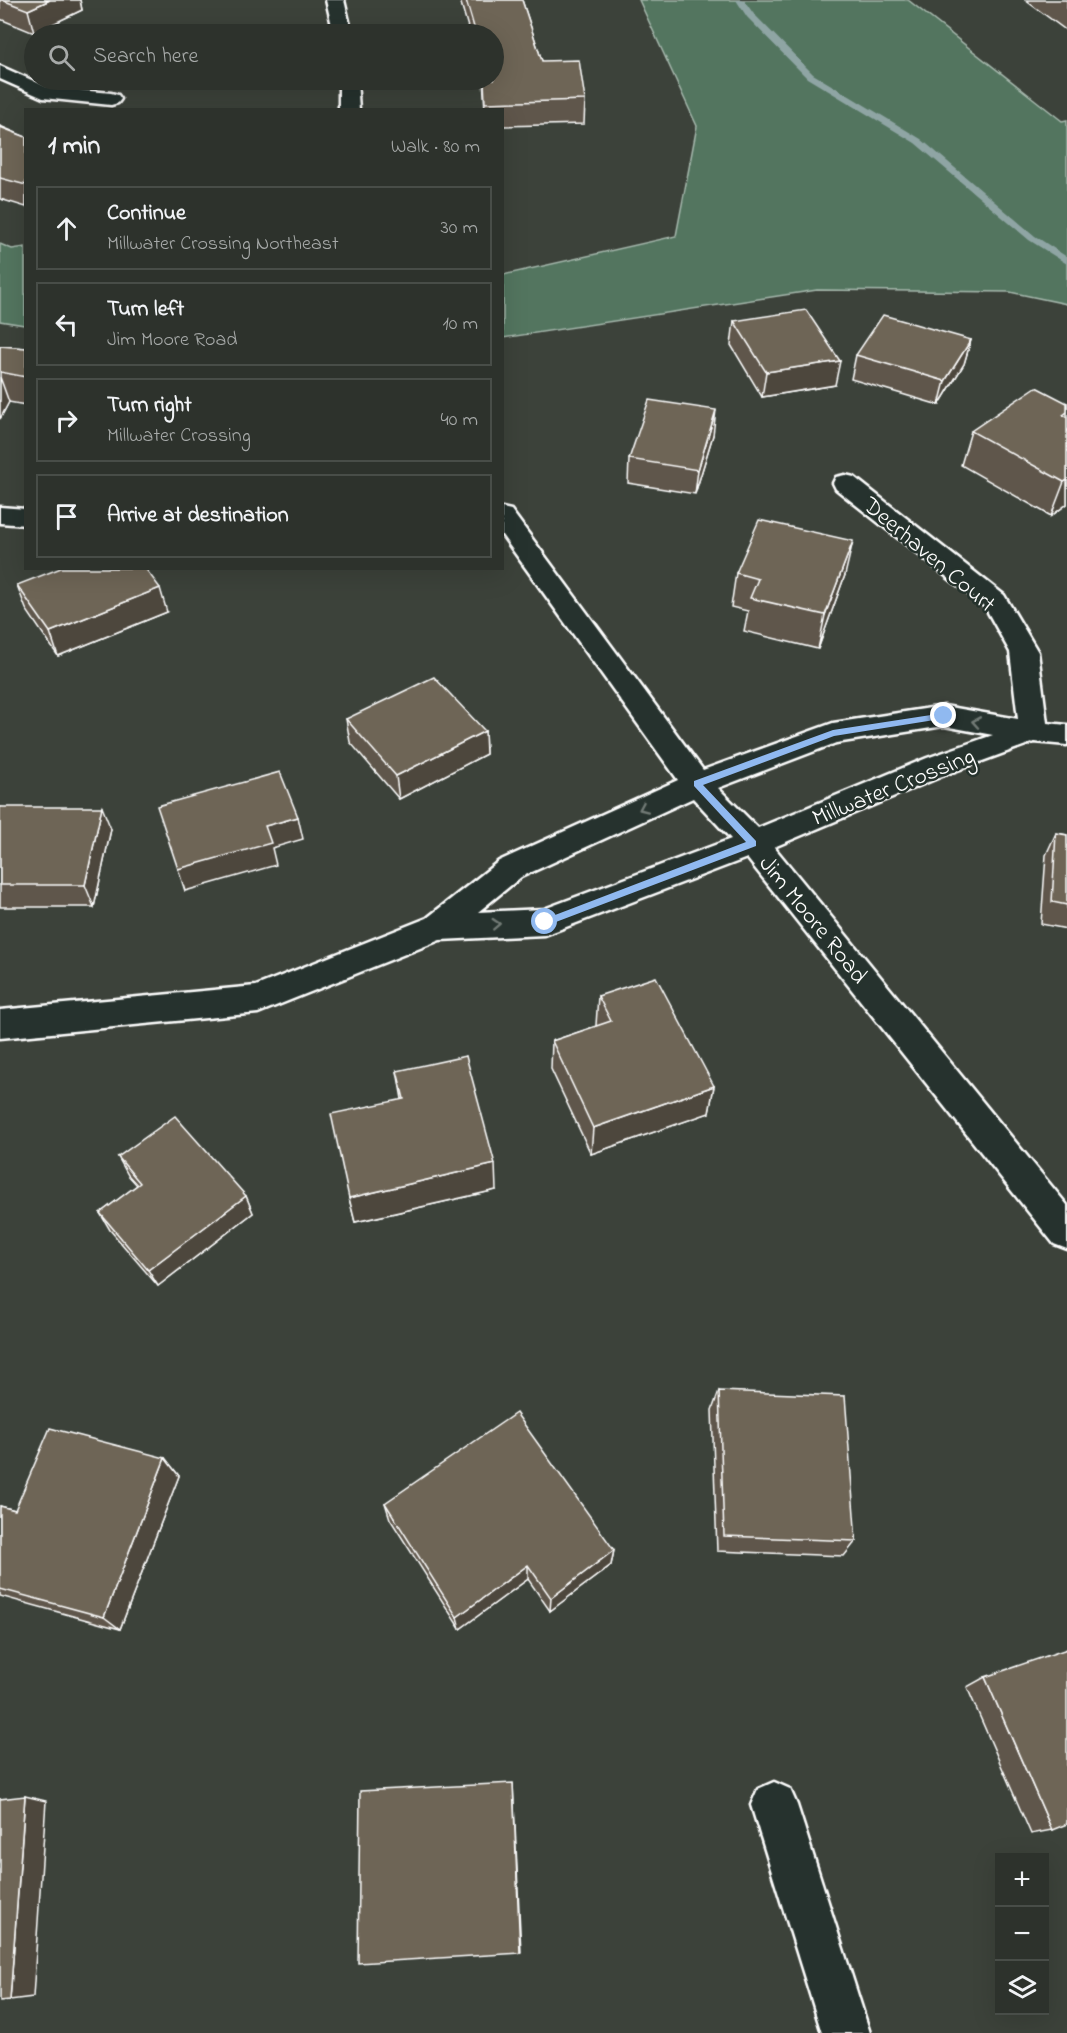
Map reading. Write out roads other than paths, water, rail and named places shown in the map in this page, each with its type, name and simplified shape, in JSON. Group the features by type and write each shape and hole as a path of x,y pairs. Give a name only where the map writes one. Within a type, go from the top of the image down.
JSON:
{"street":[{"path":"335,0 341,24"},
{"path":"0,72 24,84"},
{"path":"37,90 43,93 111,99"},
{"path":"348,90 349,108"},
{"name":"Deerhaven Court","path":"845,483 995,601 1024,652 1034,732"},
{"path":"0,515 24,517"},
{"name":"Jim Moore Road","path":"504,519 697,784 753,843 1067,1233"},
{"name":"Millwater Crossing","path":"438,927 510,869 697,784 833,733 944,716 1034,732 1067,735"},
{"name":"Millwater Crossing","path":"438,927 545,922 753,843 937,766 1034,732"},
{"path":"1,1029 258,999 438,927"},
{"path":"774,1805 846,2033"}],"waterway":[{"path":"740,0 750,15 810,76 918,141 1032,238 1067,261"}]}
